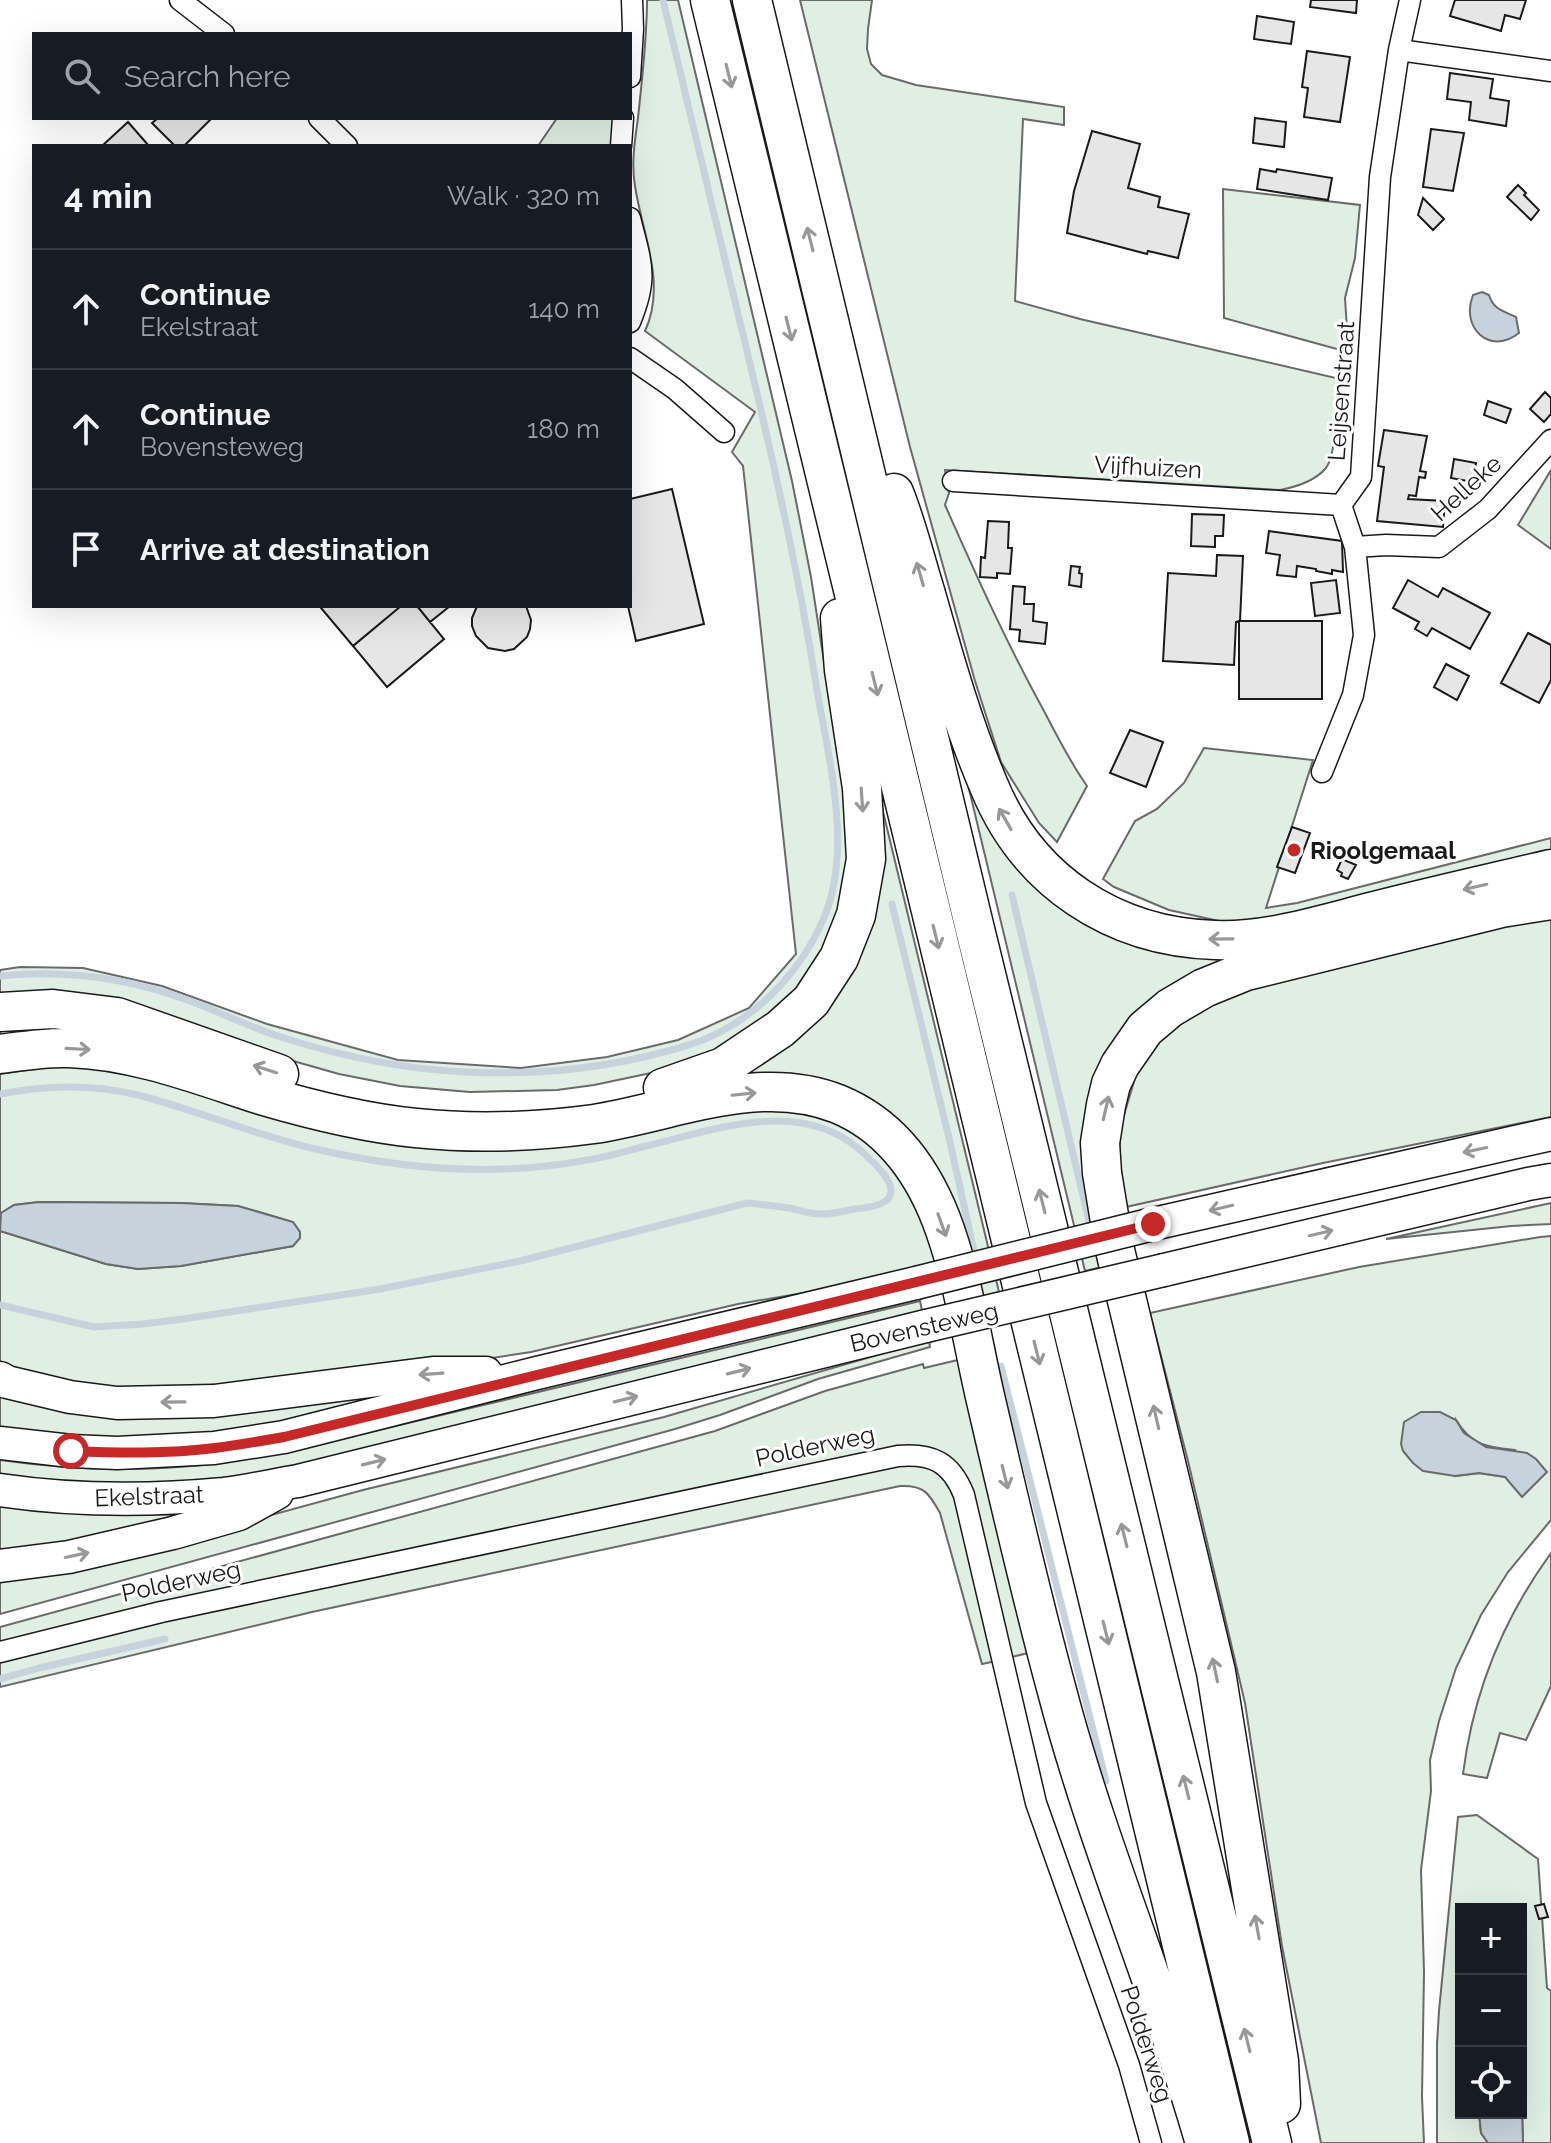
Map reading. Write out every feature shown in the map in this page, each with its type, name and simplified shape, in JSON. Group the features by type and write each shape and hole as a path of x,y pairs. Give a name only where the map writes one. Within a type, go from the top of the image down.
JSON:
{"highway":[{"path":"710,0 1230,2143"},
{"path":"752,0 1272,2143"},
{"path":"835,342 901,510 952,687 990,789 1019,842 1058,885 1102,911 1147,930 1216,940 1298,930 1551,869"},
{"path":"0,1012 53,1009 117,1017 313,1084 392,1101 457,1108 567,1106 635,1095 696,1078 748,1052 811,1001 839,958 856,915 866,859 862,788 844,670 830,500"},
{"path":"1283,2143 1279,2061 1221,1702 1213,1657 1114,1246 1102,1173 1100,1143 1104,1115 1111,1084 1120,1065 1145,1029 1170,1008 1204,988 1246,971 1501,908 1551,900"},
{"path":"0,1054 57,1048 115,1053 330,1114 416,1128 499,1132 568,1127 761,1092 803,1095 838,1104 890,1136 921,1177 941,1219 961,1284 983,1390 1057,1694 1095,1817 1188,2083 1205,2143"}],"main road":[{"name":"Bovensteweg","path":"537,1373 1153,1224 1551,1134"},
{"name":"Bovensteweg","path":"298,1481 926,1326 1551,1180"},
{"path":"0,1378 70,1397 117,1403 214,1401 433,1373 537,1373"},
{"name":"Ekelstraat","path":"0,1443 117,1453 214,1448 284,1437 537,1373"},
{"path":"0,1566 69,1557 173,1533 239,1514 298,1481"},
{"name":"Ekelstraat","path":"0,1490 77,1498 150,1500 228,1493 298,1481"}],"street":[{"path":"180,0 221,32"},
{"path":"632,0 632,45"},
{"name":"Leijsenstraat","path":"1341,505 1361,477 1380,177 1399,50 1410,0"},
{"path":"1399,50 1551,71"},
{"path":"321,120 345,144"},
{"path":"621,144 623,120"},
{"path":"632,226 643,272 639,301 632,317"},
{"path":"632,359 675,389 724,432"},
{"name":"Helleke","path":"1355,547 1439,547 1488,509 1551,440"},
{"name":"Vijfhuizen","path":"953,481 1341,505"},
{"path":"1322,772 1353,695 1364,635 1355,547 1341,505"},
{"name":"Polderweg","path":"0,1652 161,1612 503,1538 898,1456 929,1456 951,1471 964,1495 1036,1803 1129,2065 1151,2143"}],"green space":[{"path":"647,0 678,0 792,481 811,577 851,837 833,936 793,995 761,1025 706,1056 651,1073 557,1090 470,1092 400,1086 0,998 0,970 20,967 83,968 162,986 267,1024 398,1060 521,1068 607,1057 678,1040 749,1008 796,954 743,466 732,452 755,412 645,331 654,295 653,277 635,186 633,160"},
{"path":"800,0 872,0 867,49 871,64 882,75 916,85 1064,107 1064,125 1023,119 1015,301 1340,379 1330,461 1326,468 1305,483 1286,489 945,470 949,493 945,505 968,557 1030,686 1087,786 1057,842 1039,823 1001,762 975,681 910,447"},
{"path":"556,120 617,120 616,144 539,144"},
{"path":"1223,189 1360,205 1355,258 1345,298 1347,329 1344,351 1224,318"},
{"path":"1551,470 1551,549 1518,525"},
{"path":"1204,748 1313,760 1266,908 1297,903 1551,838 1551,858 1237,925 1169,910 1114,887 1103,879 1135,821 1157,809 1184,783"},
{"path":"962,760 1009,851 1228,958 1110,1066 1106,1266 1085,1271"},
{"path":"872,766 999,1292 975,1298 849,1100 488,1124 0,1046 0,1027 65,1025 322,1095 428,1114 568,1113 696,1086 824,994"},
{"path":"1551,917 1551,1117 1126,1207 1119,1156 1121,1125 1136,1075 1166,1031 1192,1011 1238,992 1489,928"},
{"path":"53,1066 91,1067 166,1083 290,1122 770,1109 808,1113 829,1119 876,1146 912,1193 938,1265 886,1279 738,1304 531,1352 394,1373 125,1396 0,1362 0,1231 106,1264 138,1269 181,1266 293,1246 300,1232 293,1222 238,1206 39,1202 14,1205 0,1214 0,1074"},
{"path":"1551,1203 1551,1224 1386,1239"},
{"path":"1551,1236 1551,1520 1508,1572 1481,1615 1456,1668 1430,1760 1431,1791 1421,1870 1424,2143 1321,2143 1282,1946 1245,1703 1150,1313 1359,1267","holes":["1456,1420 1481,1444 1515,1450 1505,1477 1479,1473 1455,1476"]},
{"path":"920,1301 923,1315 362,1452 219,1480 92,1486 0,1477 0,1460 79,1468 132,1469 212,1464 286,1452"},
{"path":"929,1340 930,1347 818,1379 675,1429 0,1614 0,1574 151,1548 363,1490 664,1417"},
{"path":"962,1359 1033,1652 1011,1657 945,1456 0,1644 0,1627 715,1431 825,1391 923,1364 924,1368"},
{"path":"439,1381 351,1411 162,1441 0,1432 0,1393"},
{"path":"894,1462 930,1464 950,1482 996,1661 982,1664 940,1513 925,1492 915,1487 900,1486 312,1612 0,1687 0,1658 32,1649"},
{"path":"0,1504 199,1510 0,1559"},
{"path":"1551,1553 1551,1686 1526,1740 1500,1733 1487,1778 1463,1774 1474,1715 1493,1658 1518,1604"},
{"path":"1477,1815 1538,1859 1547,1988 1551,1991 1551,2143 1523,2143 1522,2119 1527,2119 1527,1903 1455,1903 1455,2119 1480,2119 1481,2133 1488,2143 1437,2143 1439,2011 1458,1817"}],"shaded area":[{"path":"1482,292 1489,295 1499,309 1516,317 1519,333 1498,341 1480,335 1474,328 1470,307 1473,295"},
{"path":"39,1202 238,1206 293,1222 300,1232 300,1238 293,1246 181,1266 138,1269 106,1264 0,1231 1,1213 14,1205"},
{"path":"1421,1412 1440,1412 1456,1420 1464,1433 1486,1447 1527,1453 1547,1472 1522,1497 1505,1477 1479,1473 1455,1476 1423,1471 1403,1451 1401,1444 1404,1422"},
{"path":"1480,2119 1522,2119 1523,2143 1488,2143 1481,2133"}],"building":[{"path":"1311,0 1357,0 1356,13 1310,7"},
{"path":"1455,0 1526,0 1520,19 1505,15 1501,31 1450,16"},
{"path":"1257,16 1294,22 1291,44 1254,39"},
{"path":"1307,51 1350,57 1340,122 1304,117 1308,88 1302,87"},
{"path":"1450,73 1493,79 1490,98 1509,101 1506,126 1469,120 1471,102 1447,99"},
{"path":"1255,118 1286,122 1284,147 1253,143"},
{"path":"156,120 210,120 186,144 173,144 152,123"},
{"path":"128,122 147,144 104,144"},
{"path":"1431,129 1464,133 1453,191 1423,187"},
{"path":"1092,131 1140,144 1128,188 1160,197 1158,207 1189,214 1178,258 1148,251 1147,254 1067,233 1074,191"},
{"path":"1260,169 1332,178 1328,200 1257,189"},
{"path":"1518,185 1539,210 1531,220 1507,197"},
{"path":"1423,198 1444,219 1433,230 1418,215"},
{"path":"1545,392 1551,398 1551,414 1544,422 1530,409"},
{"path":"1488,401 1511,409 1506,423 1484,415"},
{"path":"1384,430 1427,436 1420,471 1426,472 1425,478 1419,477 1416,496 1409,495 1408,499 1445,501 1443,527 1377,521 1384,467 1378,466"},
{"path":"1454,459 1476,463 1473,482 1451,478"},
{"path":"672,489 704,624 636,641 628,608 632,608 632,499"},
{"path":"1192,514 1224,515 1223,536 1215,536 1215,547 1191,546"},
{"path":"988,521 1009,522 1008,548 1012,548 1010,574 997,573 997,578 980,577"},
{"path":"1269,531 1342,541 1343,572 1332,570 1332,574 1297,566 1296,577 1277,575 1280,555 1266,553"},
{"path":"1217,555 1243,556 1234,665 1163,661 1168,573 1216,576"},
{"path":"1071,566 1080,567 1081,587 1069,585"},
{"path":"1336,580 1340,613 1315,616 1311,583"},
{"path":"1408,580 1438,597 1443,588 1490,613 1470,649 1432,628 1427,636 1415,629 1419,622 1393,608"},
{"path":"1013,586 1025,587 1024,604 1034,604 1033,621 1047,623 1045,644 1019,641 1020,630 1010,629"},
{"path":"321,608 399,608 353,646"},
{"path":"399,608 419,608 444,639 387,687 353,646"},
{"path":"419,608 448,608 430,622"},
{"path":"476,608 527,608 530,629 527,637 514,649 488,648 476,636 472,618"},
{"path":"1239,621 1322,621 1322,699 1239,699"},
{"path":"1528,633 1551,645 1551,680 1539,703 1501,683"},
{"path":"1446,664 1469,676 1457,700 1434,687"},
{"path":"1130,730 1163,742 1146,787 1110,773"},
{"name":"Rioolgemaal","path":"1292,827 1310,833 1295,873 1277,867"},
{"path":"1342,859 1356,865 1348,879 1337,870"},
{"path":"1544,1904 1548,1917 1539,1919 1535,1906"}],"waterway":[{"path":"0,976 49,974 120,981 167,993 260,1030 329,1051 396,1065 511,1073 603,1065 702,1040 735,1023 766,1000 805,954 823,920 837,864 838,834 832,772 781,498 663,0"},
{"path":"1012,895 1091,1230"},
{"path":"892,904 976,1260"},
{"path":"0,1094 69,1087 121,1091 311,1148 379,1161 449,1168 553,1165 602,1157 728,1126 783,1121 810,1125 836,1134 871,1160 884,1174 891,1190 890,1196 878,1205 823,1214 747,1203 520,1261 380,1289 183,1319 94,1327 0,1305"},
{"path":"1001,1366 1106,1781"},
{"path":"0,1679 165,1639"}],"place":[{"name":"Rioolgemaal","path":"1294,850"}],"route":[{"path":"71,1451 159,1452 214,1448 284,1437 1153,1224"}]}
